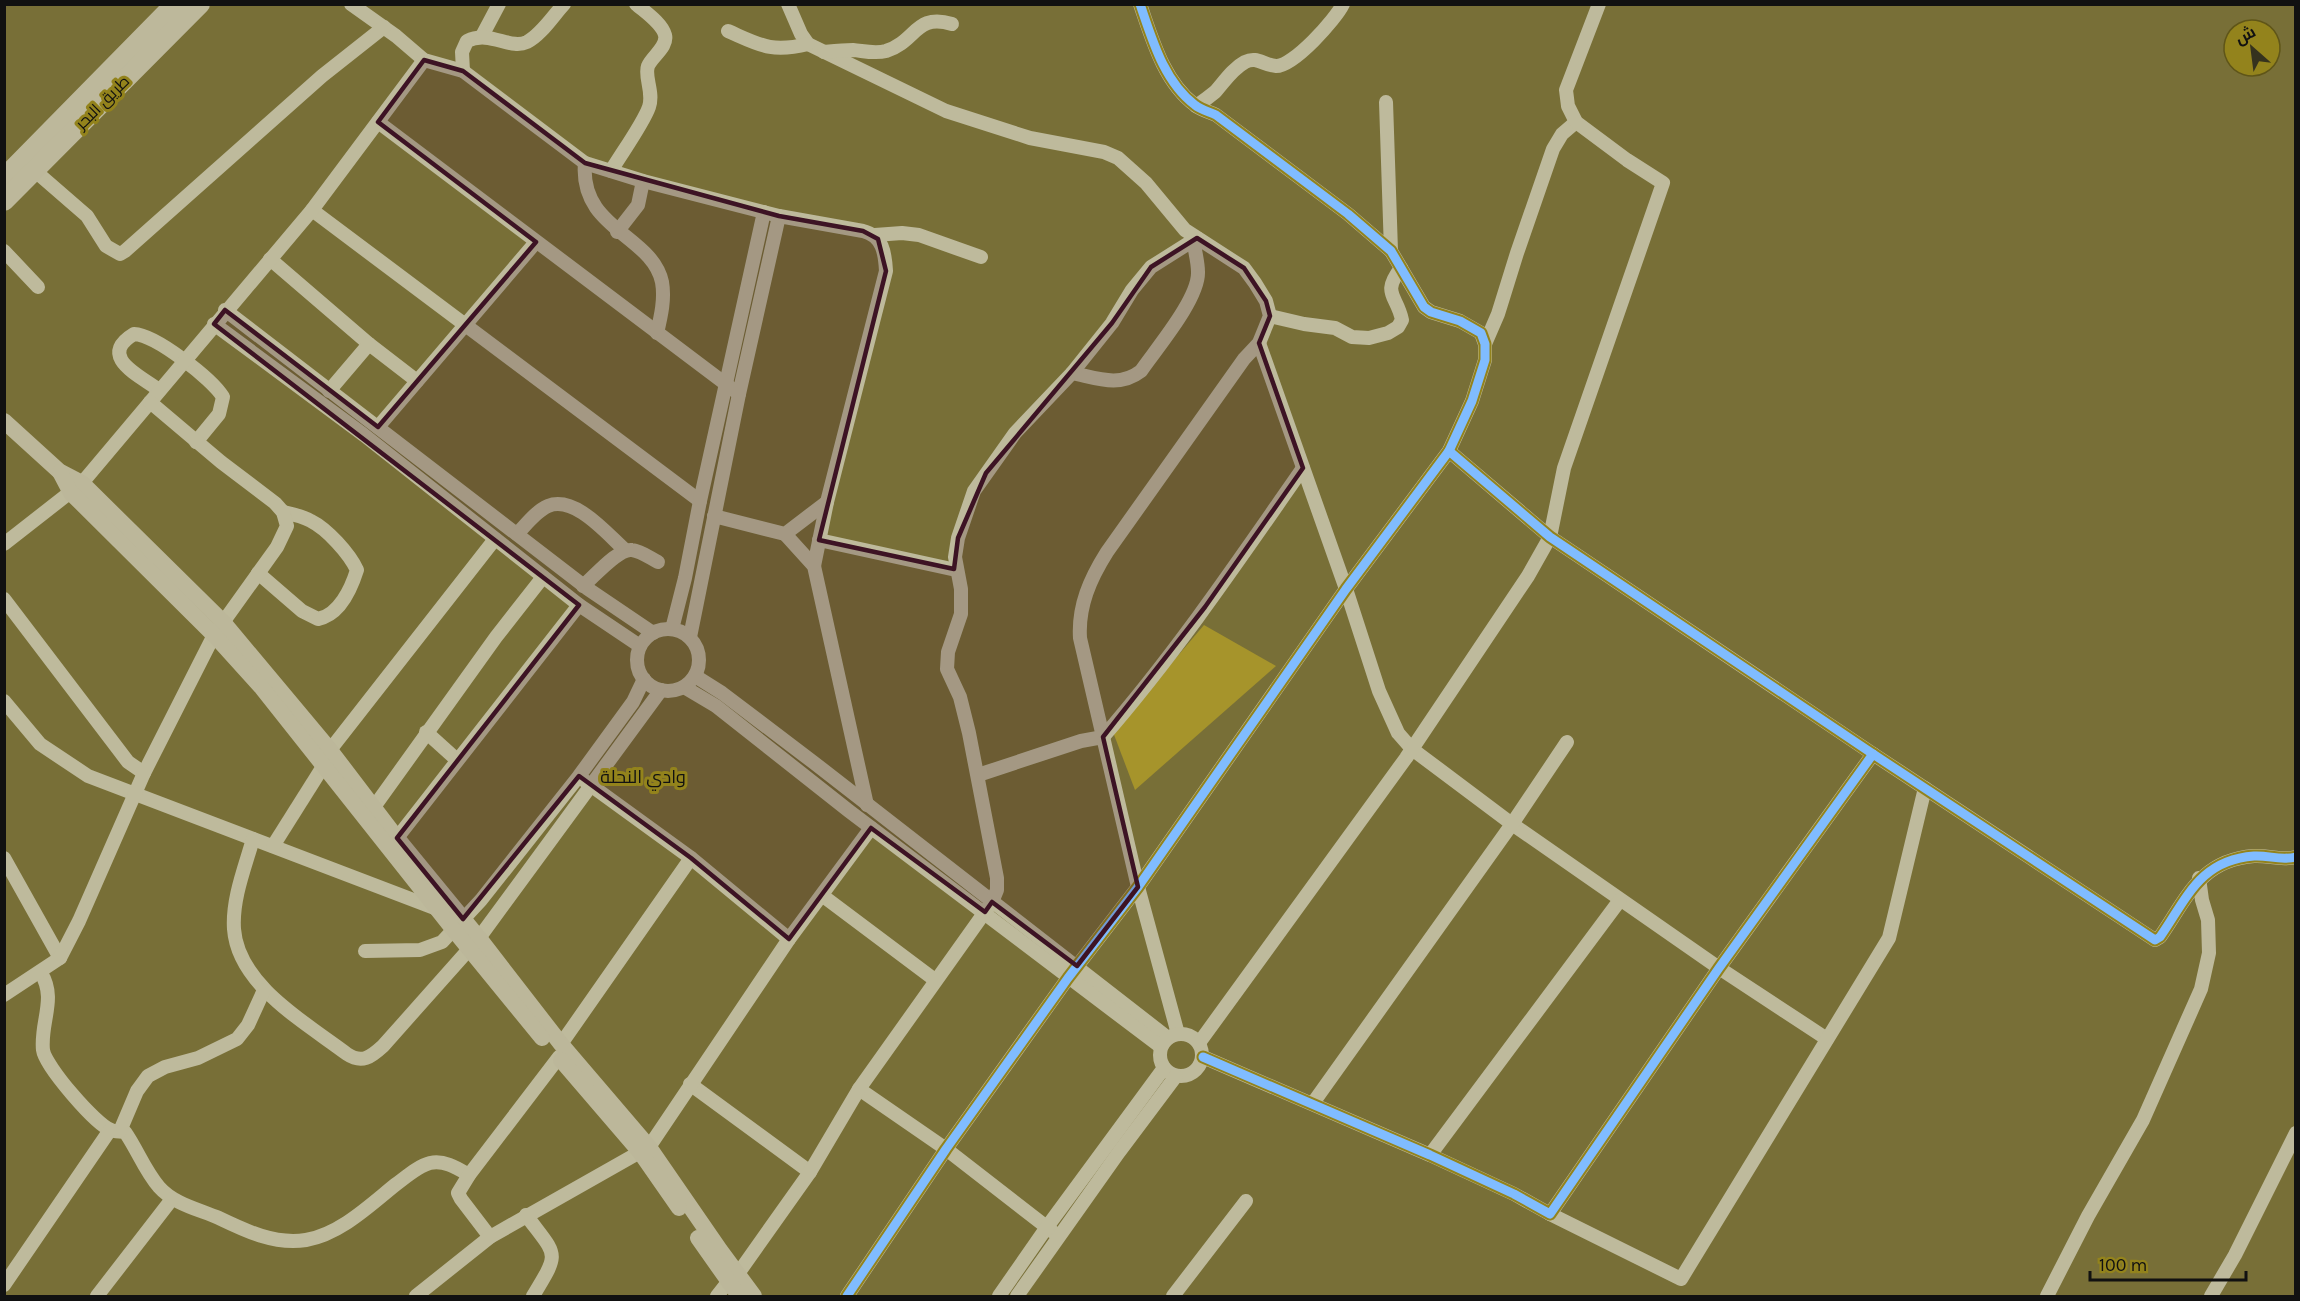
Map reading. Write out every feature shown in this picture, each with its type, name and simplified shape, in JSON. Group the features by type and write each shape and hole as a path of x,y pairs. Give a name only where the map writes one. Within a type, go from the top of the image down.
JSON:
{"highway":[{"name":"طريق البحر","path":"4,178 175,4"},
{"name":"طريق البحر","path":"4,201 200,4"}],"main road":[{"path":"4,421 59,471 219,629 261,688 374,807 458,924 560,1051 644,1149 732,1279 739,1296"},
{"path":"327,757 437,909 458,924"},
{"path":"732,1279 754,1296"}],"street":[{"path":"351,4 384,27 424,60 463,71 585,163 643,181 779,216 863,231 875,236 902,233 919,235 981,257"},
{"path":"482,36 500,4"},
{"path":"463,71 464,44 482,36 520,43 526,42 534,37 564,4"},
{"path":"611,171 649,108 652,92 647,70 666,39 663,30 636,4"},
{"path":"788,4 808,44 946,111 1030,138 1104,152 1118,158 1146,183 1195,239 1244,268 1266,301 1270,316 1259,343 1244,358 1107,552 1095,572 1084,599 1079,622 1080,638 1137,886 1169,1040 1159,1054 1164,1068 1176,1076"},
{"path":"847,1296 946,1149 1137,886 1346,589 1449,452 1472,401 1485,360 1485,344 1481,333 1460,321 1431,312 1424,307 1390,251 1348,214 1216,115 1196,106 1179,90 1157,52 1140,4"},
{"path":"1196,106 1213,94 1242,64 1251,59 1258,59 1277,66 1286,63 1303,50 1339,14 1343,4"},
{"path":"1199,1043 1412,749 1528,576 1550,537 1564,468 1663,183 1627,160 1576,122 1568,106 1566,90 1599,4"},
{"path":"822,52 853,50 882,52 898,45 932,20 952,24"},
{"path":"34,170 87,216 106,246 120,254 322,76 384,27"},
{"path":"728,31 765,47 782,49 808,44"},
{"path":"4,544 76,488 312,210 424,60"},
{"path":"1386,102 1390,251"},
{"path":"378,122 739,394"},
{"path":"1485,344 1498,314 1516,254 1553,149 1562,134 1576,122"},
{"path":"585,163 585,186 591,200 617,232 644,253 661,280 662,312 657,333"},
{"path":"617,232 638,206 643,181"},
{"path":"312,210 700,501"},
{"path":"672,629 686,578 700,501 764,212"},
{"path":"690,637 739,394 779,216"},
{"path":"867,805 814,566 827,502 886,271 883,249 875,236"},
{"path":"717,1296 732,1279 810,1172 859,1089 988,907 997,890 997,878 978,775 960,697 947,669 948,652 961,614 961,589 956,570 955,549 974,491 1015,433 1072,373 1112,323 1132,290 1151,267 1195,239"},
{"path":"1072,373 1114,382 1123,381 1141,371 1197,288 1195,239"},
{"path":"378,427 536,242"},
{"path":"4,251 38,287"},
{"path":"270,258 369,344 417,381"},
{"path":"1270,316 1335,328 1352,337 1369,338 1388,333 1398,327 1402,320 1390,287 1393,278 1401,268"},
{"path":"225,310 583,586 653,633"},
{"path":"214,324 364,435 579,605 640,646"},
{"path":"159,390 126,367 121,360 119,350 126,339 134,333 150,338 166,347 210,381 223,397 219,414 196,442"},
{"path":"1259,343 1346,589 1364,649 1392,723 1412,749 1512,824 1620,900 1827,1039"},
{"path":"329,391 369,344"},
{"path":"4,995 41,973 60,958 79,921 144,774 219,629 277,547 287,526 283,512 275,503 196,442 150,402"},
{"path":"1449,452 1550,537 2155,940 2160,937 2199,878 2210,870 2234,860 2256,856 2285,860 2295,857"},
{"path":"978,775 1081,741 1103,737 1198,616 1303,468"},
{"path":"785,534 827,502"},
{"path":"517,534 547,506 564,504 576,507 625,550"},
{"path":"258,573 302,611 318,619 332,612 344,600 353,582 357,570 352,559 323,529 309,519 283,512"},
{"path":"714,516 785,534 814,566"},
{"path":"273,846 327,757 495,539"},
{"path":"819,540 956,570"},
{"path":"583,586 625,550 642,553 658,562"},
{"path":"374,807 426,732 543,577"},
{"path":"4,599 128,762 144,774"},
{"path":"397,838 579,605"},
{"path":"611,626 622,613"},
{"path":"672,629 690,637 699,656 699,666 695,676 684,687 673,691 650,686 644,680 637,663 640,646 653,633 672,629"},
{"path":"695,676 722,693 867,805 1068,978 1169,1040 1193,1037 1199,1043 1203,1057 1201,1064 1191,1074 1176,1076 1113,1148 1047,1227 999,1296"},
{"path":"365,951 420,950 442,942 506,871 633,702 644,680"},
{"path":"684,687 716,706 871,828 1077,966 1169,1040"},
{"path":"253,839 235,906 234,930 249,971 264,990 347,1054 355,1059 364,1059 383,1046 474,943 661,690"},
{"path":"4,701 40,744 88,776 437,909"},
{"path":"426,732 457,760"},
{"path":"1313,1103 1512,824 1567,742"},
{"path":"1550,1214 1719,968 1873,754"},
{"path":"579,776 691,858 789,939"},
{"path":"1203,1057 1313,1103 1514,1194 1681,1279 1889,938 1925,788"},
{"path":"416,1296 490,1237 644,1149 789,939 871,828"},
{"path":"490,1237 458,1193 560,1051 691,858"},
{"path":"5,859 60,958"},
{"path":"2048,1296 2088,1216 2143,1120 2201,989 2209,953 2208,920 2199,878"},
{"path":"823,896 935,980"},
{"path":"1430,1155 1620,900"},
{"path":"41,973 49,990 44,1042 46,1058 54,1072 86,1109 115,1130 124,1132 158,1186 172,1199 267,1238 287,1241 307,1239 327,1233 347,1222 420,1167 430,1163 450,1165 469,1175"},
{"path":"4,1285 115,1130 136,1091 148,1076 165,1067 198,1058 237,1039 245,1030 264,990"},
{"path":"1017,1296 1059,1237 1164,1068"},
{"path":"690,1084 810,1172"},
{"path":"859,1089 946,1149 1059,1237"},
{"path":"2211,1296 2235,1255 2295,1133"},
{"path":"97,1296 172,1199"},
{"path":"1173,1296 1245,1201"},
{"path":"526,1215 554,1257 533,1296"}],"highlighted area":[{"path":"424,60 463,71 585,163 779,216 863,231 878,239 886,271 819,540 954,569 958,538 986,473 1112,323 1151,267 1197,238 1244,268 1266,301 1270,316 1259,343 1303,468 1205,607 1103,737 1138,887 1077,966 992,902 985,912 871,828 789,939 691,858 579,776 463,919 397,838 579,605 214,324 225,310 378,427 536,242 378,122"}],"shaded area":[{"path":"1204,625 1276,666 1135,790 1113,732"}],"cycle path":[{"path":"847,1296 946,1149 1068,978 1138,887 1346,589 1449,451 1472,401 1485,360 1485,344 1481,333 1460,321 1431,312 1424,307 1391,251 1348,214 1216,115 1197,107 1184,95 1160,59 1140,4"},
{"path":"1449,451 1550,537 2155,940 2160,937 2197,883 2220,865 2254,856 2296,857"},
{"path":"1203,1057 1430,1155 1514,1194 1550,1214 1719,968 1873,754"}],"district":[{"name":"وادي النحلة","path":"643,777"}]}
